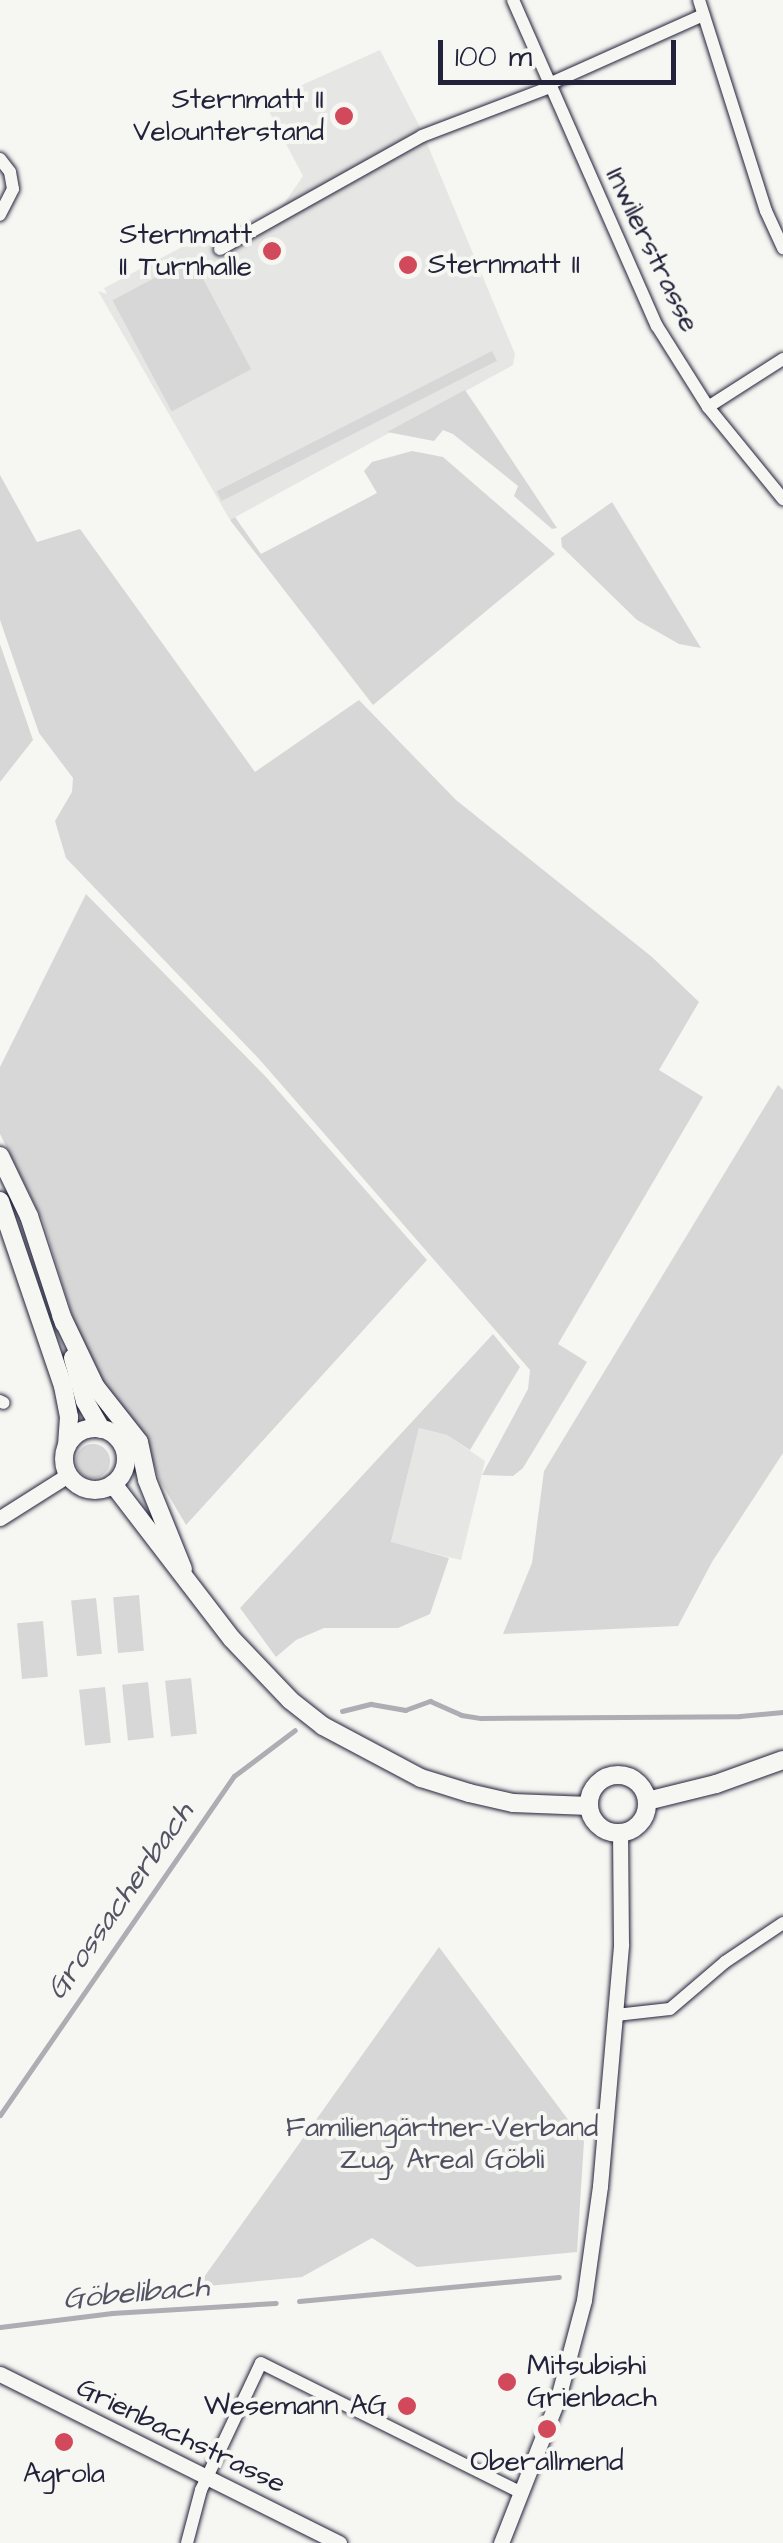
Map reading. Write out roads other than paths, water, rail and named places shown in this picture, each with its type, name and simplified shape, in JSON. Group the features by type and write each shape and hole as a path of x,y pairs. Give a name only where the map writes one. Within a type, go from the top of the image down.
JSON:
{"main road":[{"path":"0,1156 28,1216 62,1315 82,1391 101,1429 119,1440 125,1453 124,1467 112,1484 87,1489 68,1475 64,1460 69,1417 62,1386 0,1201"},
{"path":"62,1315 95,1386 138,1442 146,1480 180,1554 185,1580"},
{"path":"67,1446 78,1434 101,1429"},
{"path":"112,1484 266,1677 316,1720 420,1778 469,1794 528,1804 589,1806"},
{"path":"647,1801 716,1784 783,1760"},
{"path":"620,1774 642,1786 647,1801 640,1823 620,1833 599,1826 589,1806 597,1783 620,1774"}],"street":[{"name":"Inwilerstrasse","path":"513,0 657,326 708,406 783,499"},
{"path":"699,0 766,211 783,248"},
{"path":"220,249 422,136 549,86 704,16"},
{"path":"0,159 10,172 13,190 0,215"},
{"path":"708,406 783,359"},
{"path":"0,1518 68,1475"},
{"path":"501,2543 558,2398 584,2300 616,2015 621,1944 620,1833"},
{"path":"616,2015 670,2009 725,1962 783,1922"},
{"path":"187,2543 208,2476 261,2363 520,2492"},
{"name":"Grienbachstrasse","path":"0,2374 339,2543"}],"waterway":[{"name":"Grossacherbach","path":"342,1711 371,1704 405,1710 430,1701 461,1715 481,1718 740,1716 783,1712"},
{"name":"Grossacherbach","path":"0,2115 234,1776 295,1730"},
{"name":"Göbelibach","path":"299,2301 559,2277"},
{"name":"Göbelibach","path":"0,2327 112,2313 276,2303"}],"place":[{"name":"Sternmatt II Velounterstand","path":"344,116"},
{"name":"Sternmatt II Turnhalle","path":"272,251"},
{"name":"Sternmatt II","path":"408,265"},
{"name":"Mitsubishi Grienbach","path":"507,2382"},
{"name":"Wesemann AG","path":"407,2406"},
{"name":"Oberallmend","path":"547,2429"},
{"name":"Agrola","path":"64,2442"}],"park label":[{"name":"Familiengärtner-Verband Zug, Areal Göbli","path":"442,2144"}]}
